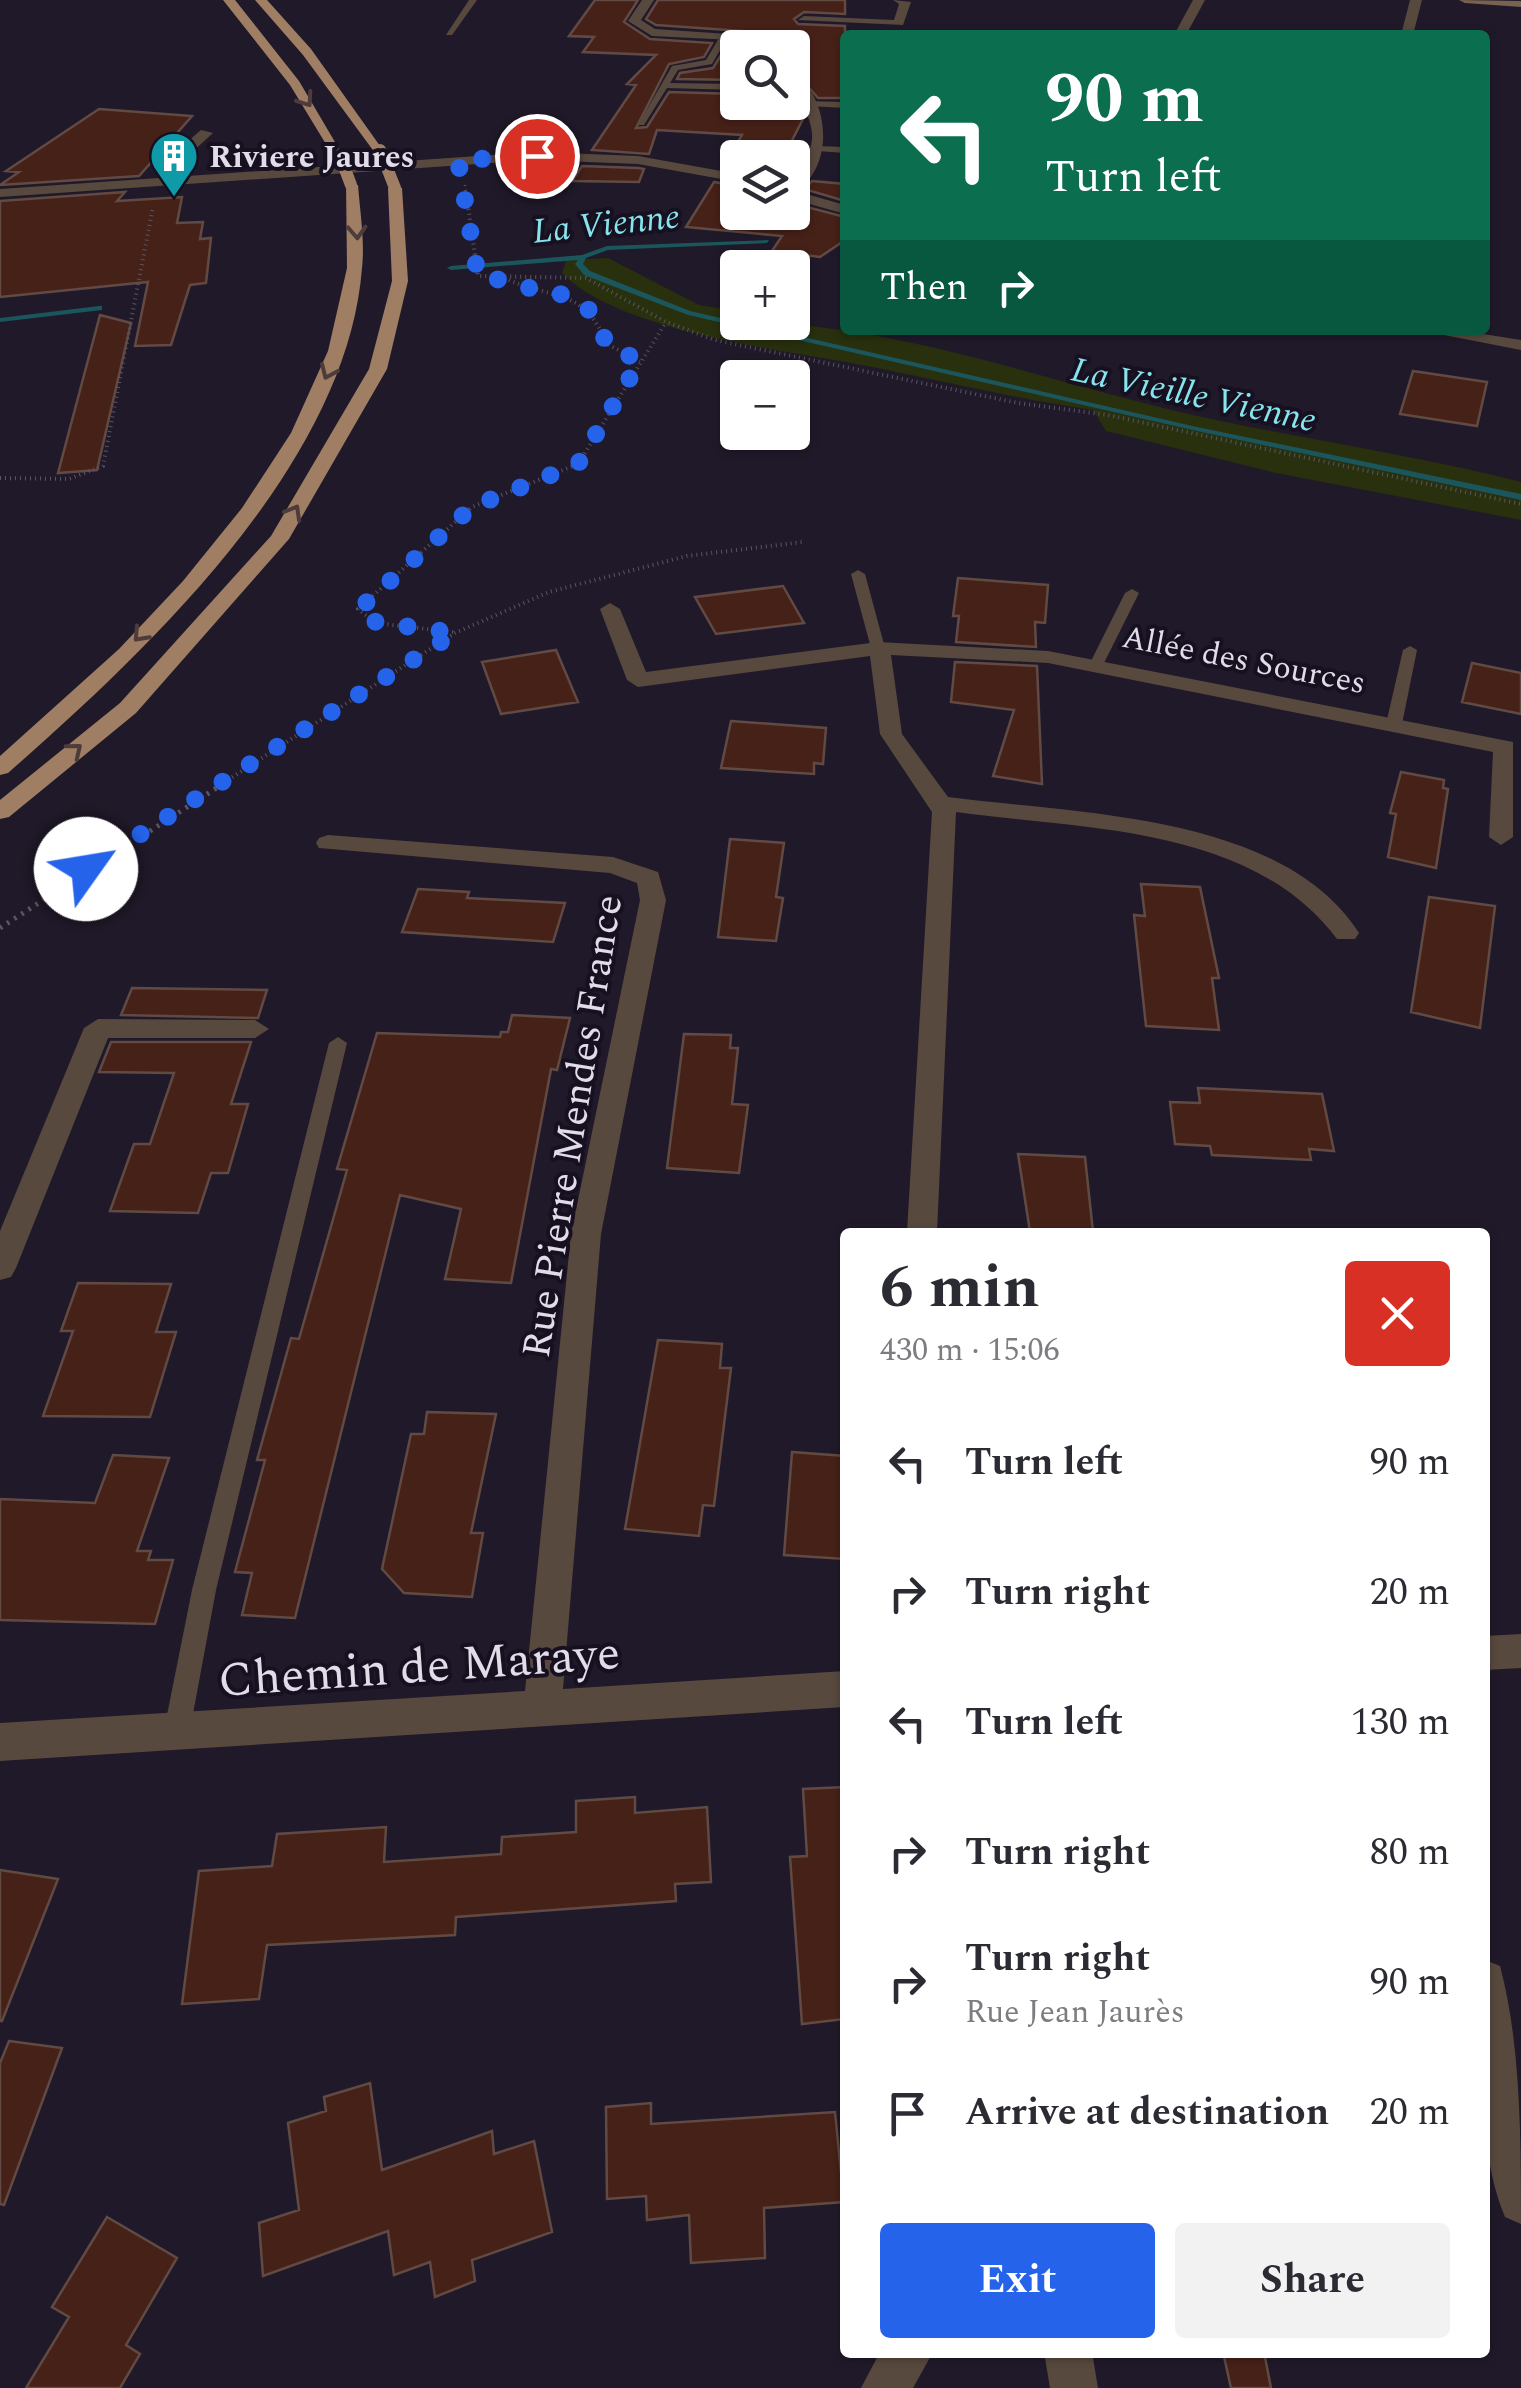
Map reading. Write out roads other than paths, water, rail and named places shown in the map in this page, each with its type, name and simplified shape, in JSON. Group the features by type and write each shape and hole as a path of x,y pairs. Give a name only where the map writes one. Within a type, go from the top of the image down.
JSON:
{"highway":[{"path":"0,768 106,672 233,530 278,467 333,362 348,316 358,249 351,185 316,114 229,0"},
{"path":"0,812 128,708 278,539 378,369 400,281 395,188 380,150 307,52 261,0"},
{"path":"280,0 307,52"},
{"path":"217,12 266,48"}],"main road":[{"path":"1465,0 1521,4"}],"street":[{"path":"619,26 634,20 648,0"},
{"path":"799,30 812,0"},
{"path":"804,20 898,23 905,2 899,0"},
{"path":"1183,30 1198,0"},
{"path":"1408,30 1416,0"},
{"path":"634,20 652,32"},
{"path":"632,37 652,32 720,36"},
{"path":"810,106 819,119 818,148 810,162"},
{"path":"167,181 184,152 206,132"},
{"path":"0,193 458,160 594,157 720,175"},
{"path":"810,198 840,208"},
{"path":"1458,335 1521,345"},
{"name":"Allée des Sources","path":"610,610 638,680 878,648 1048,657 1506,748 1502,837"},
{"path":"878,648 884,663 890,733 937,790 944,812 922,1228"},
{"path":"941,803 1152,835 1231,853 1264,864 1298,884 1329,910 1346,933"},
{"name":"Rue Pierre Mendes France","path":"328,843 613,865 648,878 653,900 586,1234 542,1708"},
{"path":"0,1268 98,1028 255,1029"},
{"path":"1490,1653 1521,1651"},
{"name":"Chemin de Maraye","path":"0,1742 840,1689"},
{"path":"1490,2012 1521,2201"},
{"path":"886,2388 906,2358"},
{"path":"1069,2358 1074,2388"}],"lane":[{"path":"449,33 473,0"},
{"path":"641,123 675,68 709,62 720,44"},
{"path":"665,84 720,86"},
{"path":"810,96 840,104"},
{"path":"818,148 840,150"},
{"path":"858,574 878,648"},
{"path":"1096,666 1132,593"},
{"path":"1394,724 1410,650"},
{"path":"177,1730 204,1590 338,1043"}],"waterway":[{"name":"La Vienne","path":"583,257 607,248 767,241"},
{"name":"La Vienne","path":"451,268 583,257"},
{"name":"La Vieille Vienne","path":"583,257 579,264 587,273 688,313 1197,429 1521,497"},
{"name":"La Vienne","path":"0,320 99,308"}],"place":[{"name":"Riviere Jaures","path":"174,198"}]}
